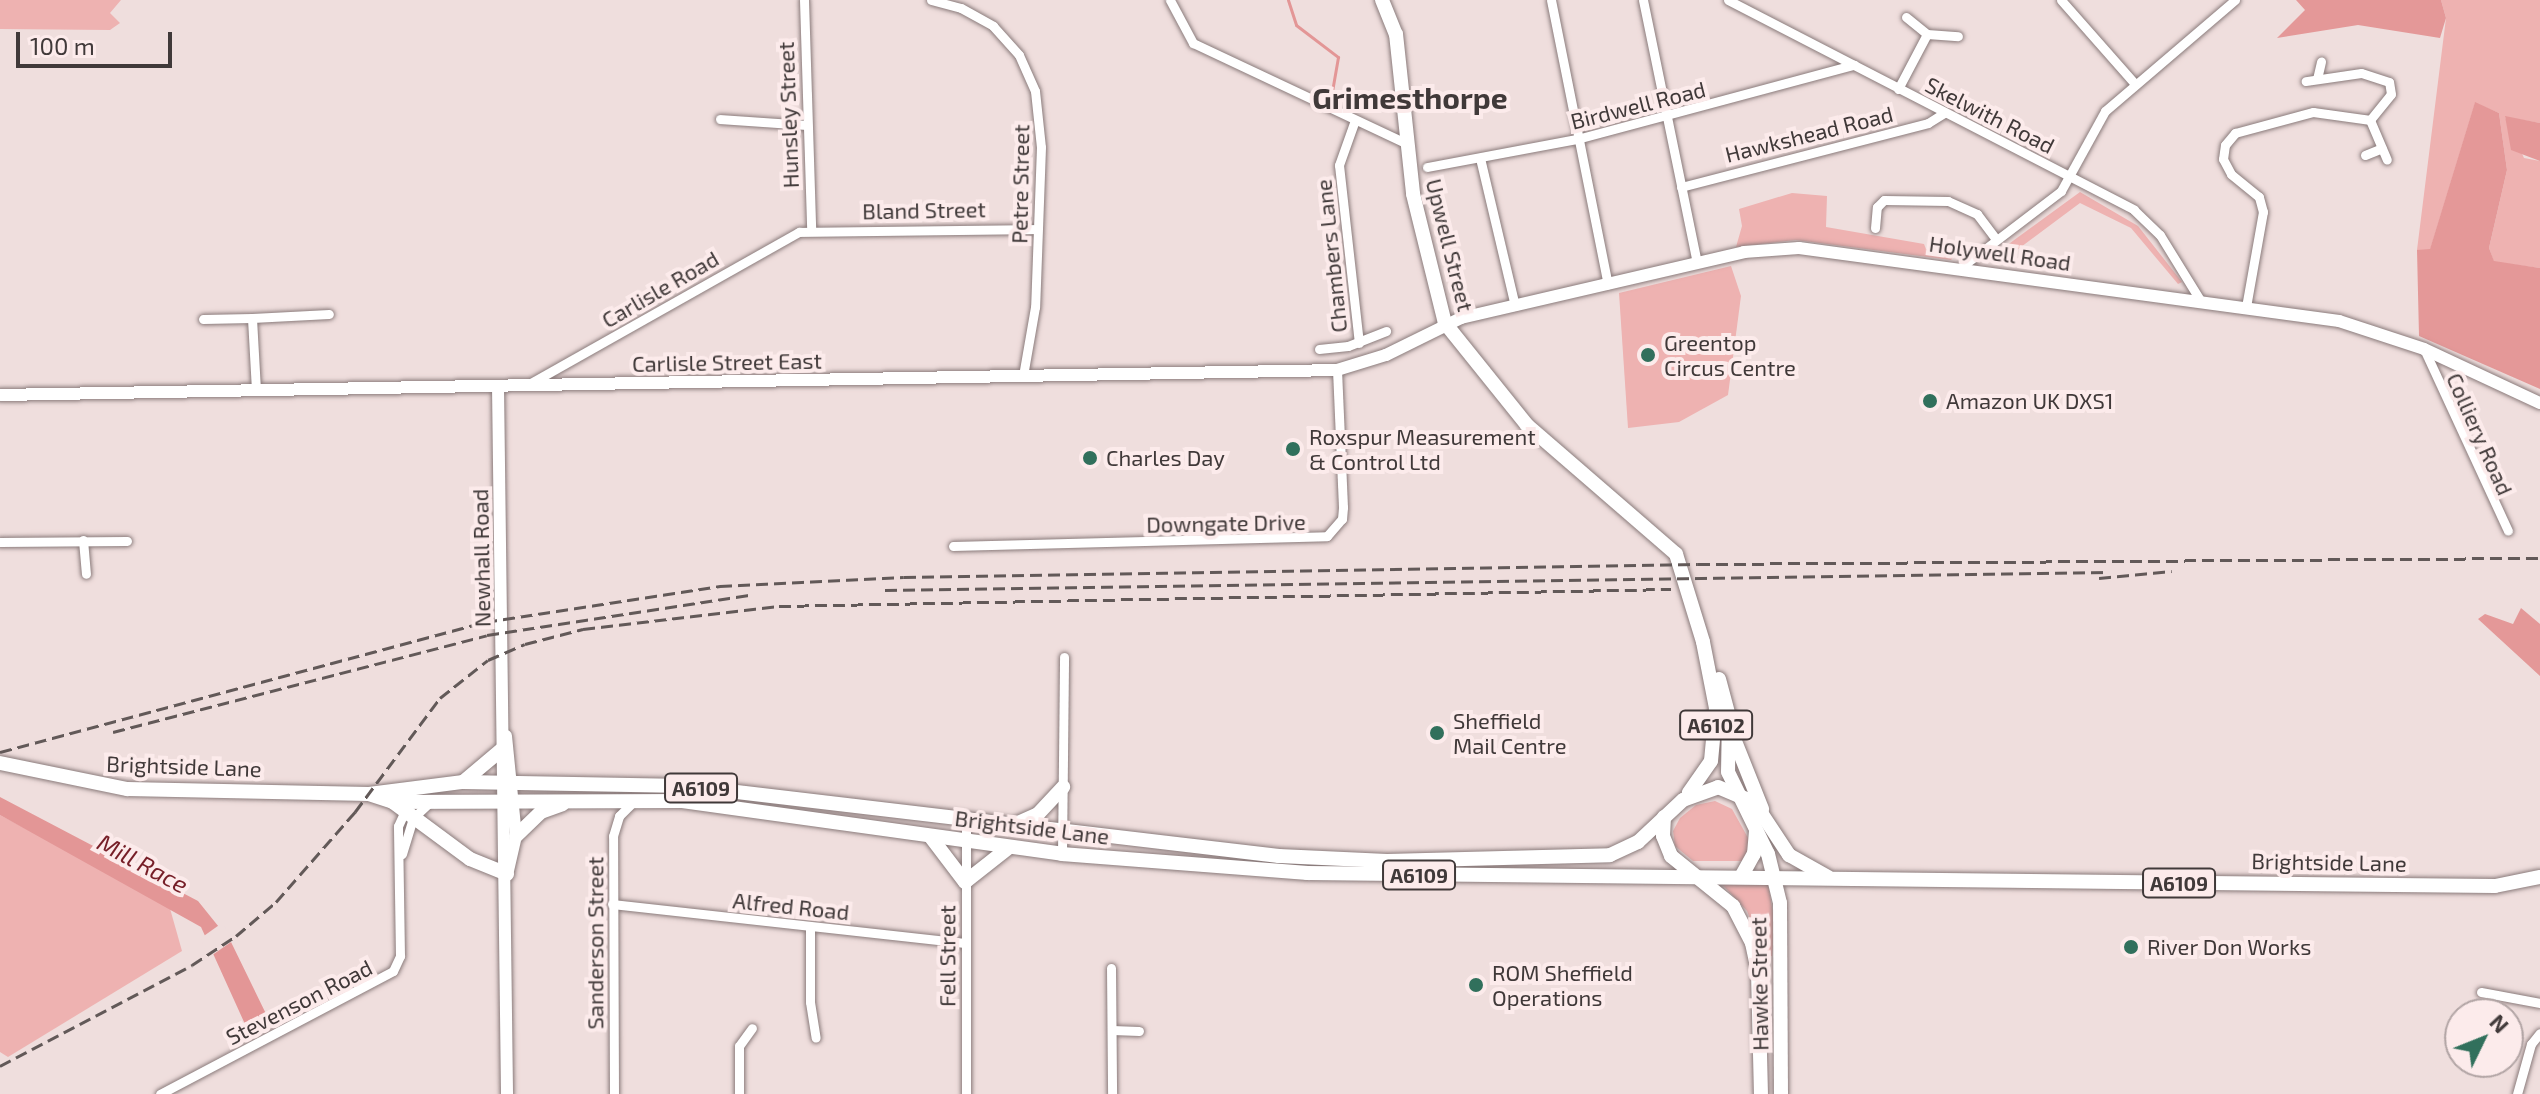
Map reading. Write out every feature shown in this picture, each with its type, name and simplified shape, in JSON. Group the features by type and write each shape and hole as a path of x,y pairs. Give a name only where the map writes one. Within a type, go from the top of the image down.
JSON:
{"main road":[{"name":"Upwell Street","path":"1382,0 1398,45 1413,194 1445,323 1527,425 1671,546 1729,716 1728,772 1735,792"},
{"name":"Holywell Road","path":"1445,323 1697,262 1770,248 1799,248 2339,321 2424,349 2540,403"},
{"name":"Carlisle Street East","path":"0,395 1337,370 1386,355 1445,323"},
{"name":"Newhall Road","path":"498,386 504,729 509,800 516,836 507,874"},
{"name":"Upwell Street","path":"1683,800 1711,761 1717,727 1703,642"},
{"path":"1729,716 1763,815"},
{"name":"Newhall Road","path":"504,729 501,750 507,782"},
{"path":"463,782 501,750"},
{"name":"Brightside Lane","path":"0,763 127,789 369,794 463,782 686,786 1279,856 1469,859 1610,855 1638,842 1665,817"},
{"path":"1012,825 1038,814 1063,787"},
{"path":"1711,787 1735,792 1756,830 1754,854 1741,877 1693,874 1669,852 1665,817 1683,800 1711,787"},
{"name":"Brightside Lane","path":"1735,792 1763,815 1789,855 1828,878"},
{"name":"Brightside Lane","path":"369,794 405,808 431,802 509,800 635,800 739,807 1008,848 1307,873 1693,874"},
{"name":"Newhall Road","path":"507,1094 509,800"},
{"path":"516,836 541,812 571,800"},
{"path":"405,808 470,859 507,874"},
{"name":"Hawke Street","path":"1756,830 1775,879 1783,931 1781,1094"},
{"path":"930,836 965,882 1008,848"},
{"name":"Hawke Street","path":"1693,874 1733,906 1752,943 1758,972 1761,1094"},
{"name":"Brightside Lane","path":"1741,877 2503,886 2540,877"}],"street":[{"name":"Hunsley Street","path":"804,0 811,229"},
{"name":"Petre Street","path":"931,0 961,8 993,26 1028,73 1040,113 1035,307 1023,376"},
{"path":"1170,0 1193,43 1408,144"},
{"path":"1551,0 1608,284"},
{"path":"1643,0 1697,262"},
{"name":"Skelwith Road","path":"1728,0 2070,175 2144,217 2184,268 2200,300"},
{"path":"2061,0 2135,84"},
{"path":"1960,268 2061,191 2105,111 2235,0"},
{"path":"1906,17 1927,34 1958,36"},
{"path":"1898,89 1927,34"},
{"path":"2321,61 2312,80 2361,73 2389,82 2387,102 2370,120"},
{"name":"Birdwell Road","path":"1427,167 1577,139 1854,65"},
{"path":"2246,307 2263,212 2259,197 2231,174 2223,159 2225,145 2235,133 2313,112 2370,120"},
{"name":"Hawkshead Road","path":"1681,187 1928,123 1944,113"},
{"path":"720,119 806,125"},
{"name":"Chambers Lane","path":"1355,120 1339,165 1359,343"},
{"path":"2370,120 2387,160"},
{"path":"2365,155 2382,148"},
{"path":"1480,158 1515,306"},
{"path":"1875,228 1877,207 1884,200 1948,201 1977,214 1996,239"},
{"name":"Bland Street","path":"811,229 1037,229"},
{"name":"Carlisle Road","path":"528,385 788,237 811,229"},
{"path":"203,319 329,314"},
{"path":"252,318 256,390"},
{"name":"Chambers Lane","path":"1319,349 1359,343 1386,331"},
{"name":"Colliery Road","path":"2424,349 2508,531"},
{"name":"Downgate Drive","path":"953,546 1327,536 1342,519 1343,507 1337,370"},
{"path":"83,540 86,574"},
{"path":"0,542 127,541"},
{"path":"1062,854 1064,657"},
{"name":"Stevenson Road","path":"160,1094 389,975 400,956 405,808 426,785"},
{"name":"Sanderson Street","path":"614,1094 613,836 619,816 635,800"},
{"name":"Fell Street","path":"966,818 966,1094"},
{"name":"Alfred Road","path":"612,904 965,943"},
{"path":"810,927 810,1002 816,1038"},
{"path":"1111,968 1112,1094"},
{"path":"2481,992 2540,1003"},
{"path":"739,1094 739,1046 752,1028"},
{"path":"1112,1030 1139,1031"},
{"path":"2517,1094 2531,1044 2540,1033"}],"shaded area":[{"path":"0,0 121,0 110,13 120,23 110,30 0,29"},
{"path":"2296,0 2441,0 2446,18 2440,38 2358,25 2277,38 2305,10"},
{"path":"2441,0 2540,0 2540,123 2505,117 2524,158 2540,161 2540,268 2494,262 2489,248 2507,170 2499,113 2475,103 2430,250 2417,250 2446,18"},
{"path":"2475,102 2499,113 2507,170 2489,248 2494,261 2540,268 2540,389 2419,336 2417,250 2430,249"},
{"path":"2505,116 2540,123 2540,161 2511,150"},
{"path":"2080,192 2138,226 2182,282 2178,284 2131,228 2080,203 1998,264 1991,257"},
{"path":"1792,193 1827,196 1826,227 1924,244 1926,249 1959,249 1951,260 1796,240 1736,247 1742,226 1739,209"},
{"path":"1731,266 1741,296 1728,395 1679,422 1628,428 1619,293"},
{"path":"2521,608 2540,624 2540,676 2478,619 2485,614 2513,624"},
{"path":"0,797 198,901 231,942 270,1022 249,1033 201,927 0,815"},
{"path":"1715,801 1732,809 1752,845 1746,861 1693,861 1675,846 1673,831 1680,818 1696,805"},
{"path":"0,815 169,905 182,951 8,1057 0,1052"},
{"path":"1719,881 1768,884 1775,925 1772,956 1765,957 1747,911"}],"pier":[{"path":"222,923 234,940 208,958 201,938"}],"waterway":[{"path":"1288,0 1296,25 1338,57 1331,97"}],"railway":[{"path":"0,752 485,622 720,586 904,577 1698,564 2540,558"},
{"path":"2099,578 2172,571"},
{"path":"885,590 2109,572"},
{"path":"0,1066 192,965 236,936 276,902 355,812 440,698 488,660 525,644 583,629 779,606 1671,589"},
{"path":"113,732 487,635 749,595"}],"place":[{"name":"Greentop Circus Centre","path":"1648,355"},
{"name":"Amazon UK DXS1","path":"1930,401"},
{"name":"Roxspur Measurement & Control Ltd","path":"1293,449"},
{"name":"Charles Day","path":"1090,458"},
{"name":"Sheffield Mail Centre","path":"1437,733"},
{"name":"River Don Works","path":"2131,947"},
{"name":"ROM Sheffield Operations","path":"1476,985"}],"district":[{"name":"Grimesthorpe","path":"1410,97"}],"water label":[{"name":"Mill Race","path":"143,863"}]}
